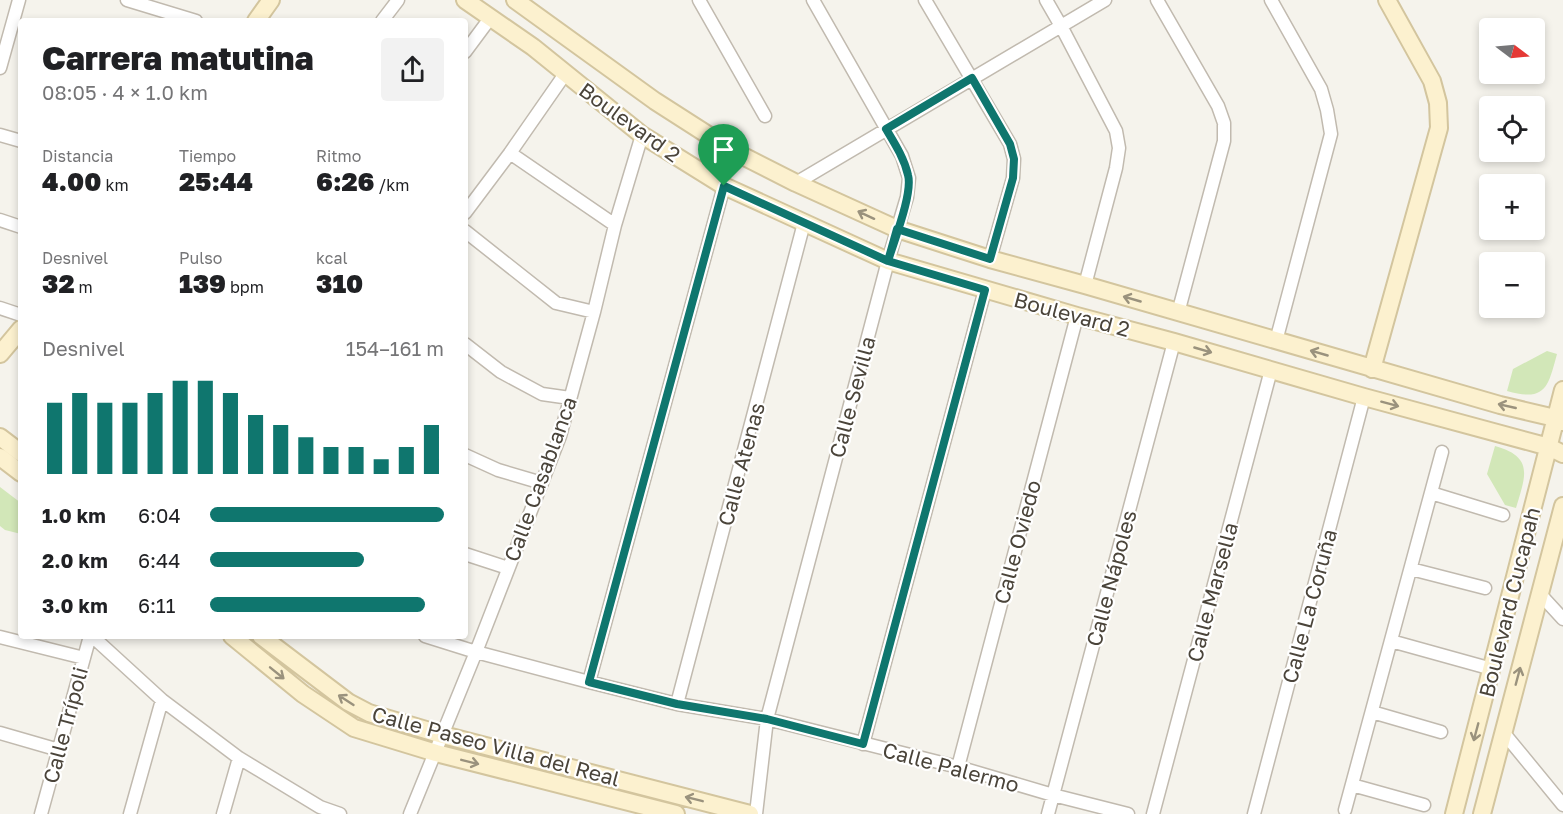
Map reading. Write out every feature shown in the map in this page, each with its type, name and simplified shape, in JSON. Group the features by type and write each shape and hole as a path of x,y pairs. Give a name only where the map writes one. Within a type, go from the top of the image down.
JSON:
{"main road":[{"path":"258,18 271,0"},
{"name":"Boulevard 2","path":"465,0 533,47 642,135 724,186 888,261 1556,451"},
{"path":"1372,369 1439,128 1438,103 1432,81 1387,0"},
{"name":"Boulevard 2","path":"526,3 655,101 733,151 796,183 897,229 990,259 1372,369 1559,420"},
{"path":"0,354 18,333"},
{"name":"Boulevard Cucapah","path":"1454,814 1492,669 1556,451 1563,390"},
{"path":"0,437 18,451"},
{"path":"0,457 18,471"},
{"name":"Boulevard Cucapah","path":"1482,814 1563,506"},
{"name":"Calle Paseo Villa del Real","path":"236,639 303,694 354,728 436,753 676,814"},
{"name":"Calle Paseo Villa del Real","path":"265,639 348,702 369,713 443,735 750,814"}],"street":[{"path":"0,68 19,0"},
{"path":"127,0 186,18"},
{"path":"384,18 398,0"},
{"path":"699,0 765,116"},
{"name":"Calle Sevilla","path":"756,814 767,719 907,197 909,178 902,156 813,0"},
{"path":"925,0 1010,144 1014,159 1013,178 990,259"},
{"path":"1046,0 1116,131 1119,148 1116,168 1085,285"},
{"path":"796,183 1105,0"},
{"path":"1157,0 1218,106 1224,123 1224,141 1178,313"},
{"path":"1271,0 1321,89 1330,134 1276,341"},
{"path":"468,48 491,17"},
{"path":"468,209 565,74"},
{"path":"0,135 18,140"},
{"name":"Calle Casablanca","path":"410,814 560,436 615,225 642,135"},
{"path":"510,153 615,225"},
{"path":"589,682 724,186"},
{"path":"0,220 18,225"},
{"name":"Calle Atenas","path":"677,704 804,223"},
{"path":"468,233 556,303 594,312"},
{"path":"863,744 985,290"},
{"path":"0,308 18,314"},
{"name":"Calle Oviedo","path":"957,767 1077,316"},
{"name":"Calle Nápoles","path":"1048,814 1174,342"},
{"path":"468,346 501,372 542,394 570,398"},
{"name":"Calle Marsella","path":"1153,814 1271,370"},
{"name":"Calle La Coruña","path":"1254,814 1364,397"},
{"path":"1345,810 1442,452"},
{"path":"468,456 498,470 542,483"},
{"path":"1431,493 1503,515"},
{"path":"468,555 508,568"},
{"path":"1411,569 1485,588"},
{"path":"1540,594 1563,619"},
{"path":"0,637 84,658"},
{"name":"Calle Trípoli","path":"41,814 90,639"},
{"path":"94,639 162,700 238,758 319,810 340,814"},
{"name":"Calle Palermo","path":"435,639 589,682 677,704 767,719 957,767 1128,814"},
{"path":"1391,641 1492,669"},
{"path":"130,814 162,700"},
{"path":"1372,712 1441,732"},
{"path":"1503,732 1563,805"},
{"path":"0,734 59,750"},
{"path":"223,814 238,758"},
{"path":"1352,785 1424,805"}],"green space":[{"path":"1547,351 1557,354 1548,383 1543,389 1538,393 1530,394 1507,391 1513,369"},
{"path":"1495,446 1508,451 1522,462 1524,478 1516,508 1505,505 1487,474"},
{"path":"0,487 18,501 18,533 5,530 0,526"}],"route":[{"path":"724,186 589,682 677,704 767,719 863,744 985,290 888,261 897,229 990,259 1013,178 1014,159 1010,144 972,78 886,129 902,156 909,178 907,197 897,229 888,261 724,186"}]}
